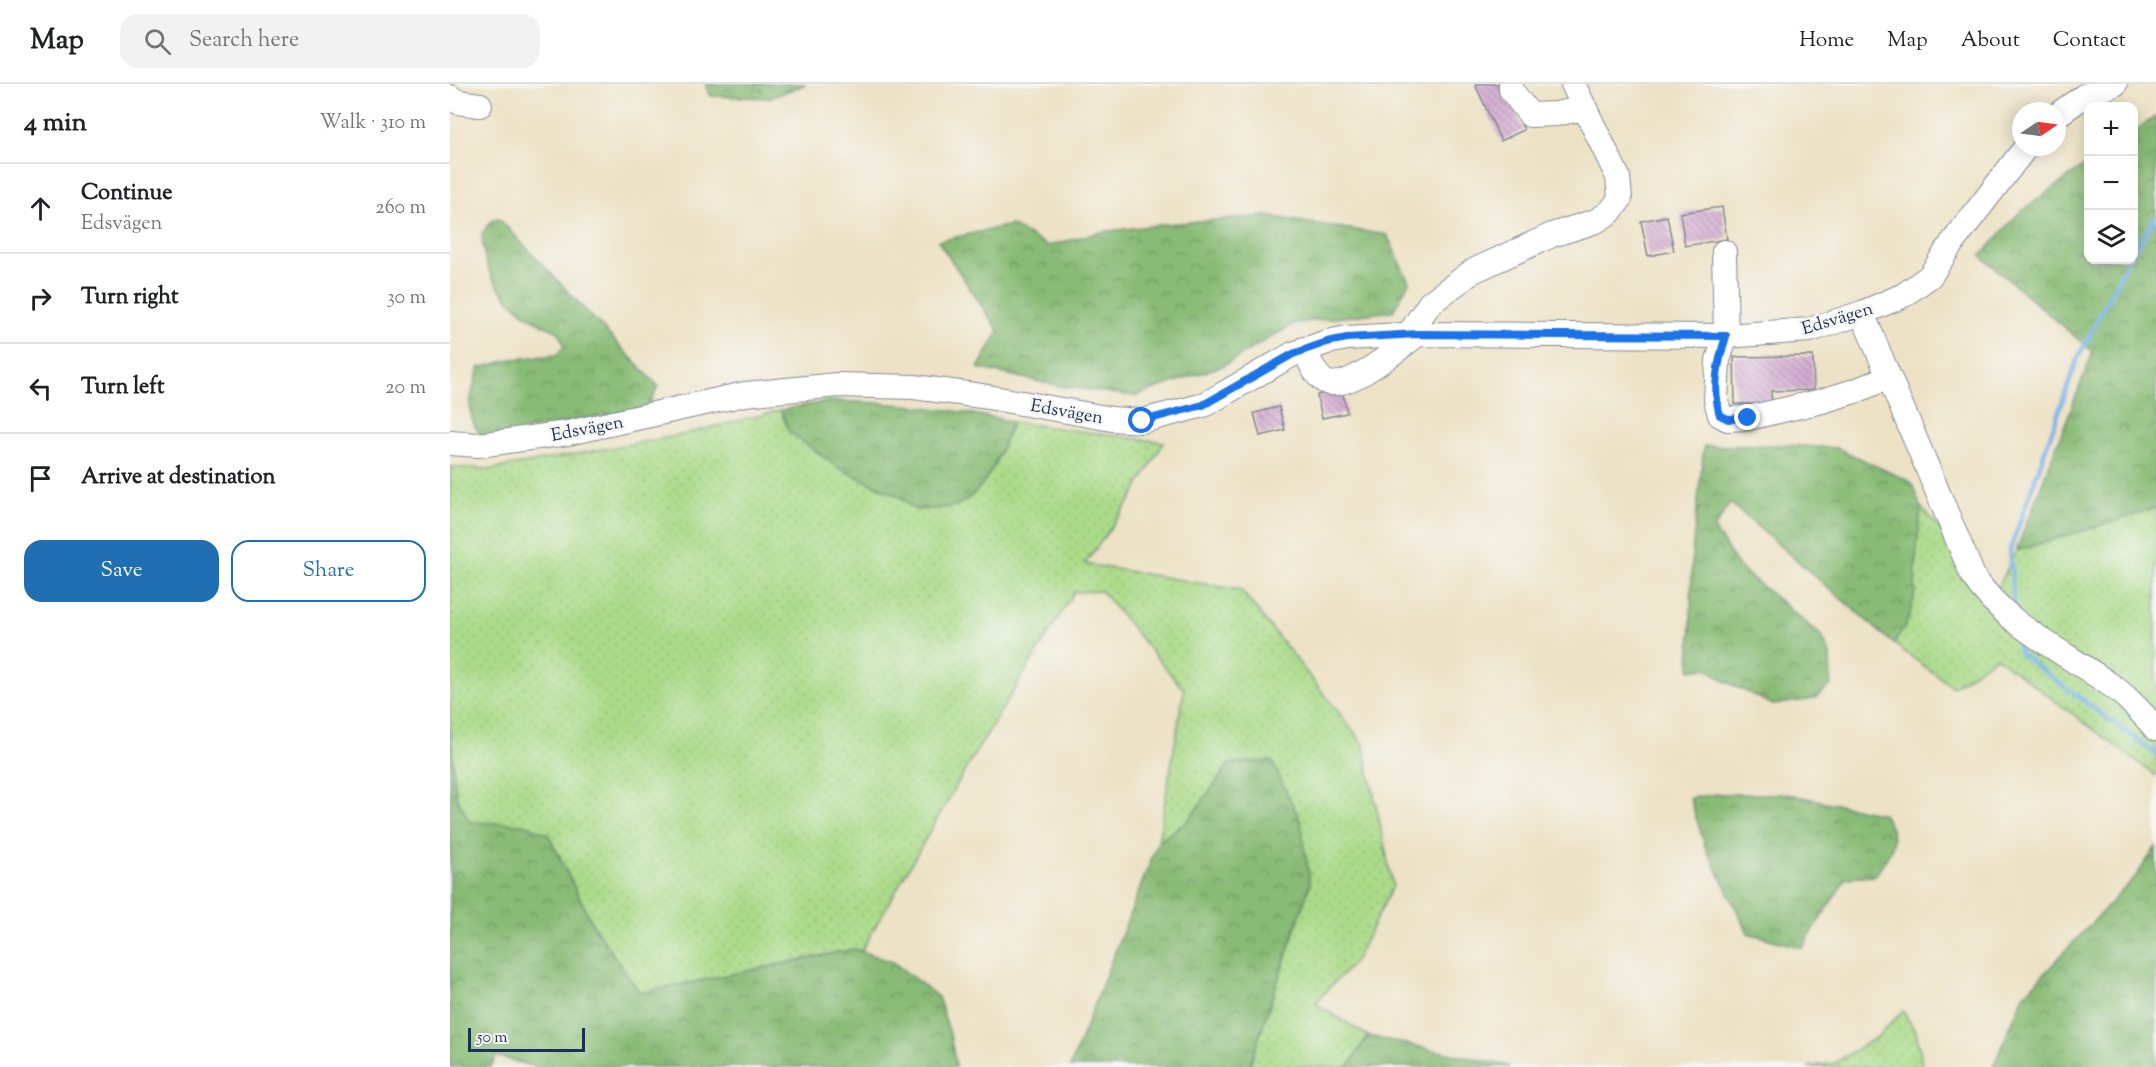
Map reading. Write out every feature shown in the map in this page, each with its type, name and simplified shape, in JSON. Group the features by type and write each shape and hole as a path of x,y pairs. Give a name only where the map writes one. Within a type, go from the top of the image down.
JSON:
{"street":[{"path":"1510,84 1511,90 1530,115 1556,114 1585,108"},
{"path":"1304,349 1318,376 1326,382 1339,384 1355,378 1414,334 1430,303 1473,271 1552,235 1596,221 1609,213 1620,199 1618,177 1573,84"},
{"path":"2066,109 2084,96 2115,84"},
{"path":"450,97 458,102 480,105"},
{"name":"Edsvägen","path":"450,442 478,446 568,433 745,394 837,385 914,387 982,396 1112,419 1142,421 1203,405 1278,361 1304,349 1347,338 1414,334 1726,336 1809,330 1862,313 1904,295 1929,276 2019,156"},
{"path":"1724,252 1726,336 1718,360 1716,400 1720,415 1728,419 1748,418 1822,401 1858,390 1888,377"},
{"path":"1862,313 1973,576 1985,593 2010,618 2111,685 2156,729"}],"green space":[{"path":"705,84 806,84 770,98 711,96"},
{"path":"2156,116 2156,508 2016,551 2093,352 1981,256 2019,213 2084,166 2084,264 2138,264 2138,129"},
{"path":"1266,216 1387,235 1409,282 1393,311 1295,323 1224,365 1135,396 1059,386 978,368 999,331 938,241 1011,225 1048,246 1101,232"},
{"path":"499,219 658,386 648,407 484,438 477,430 470,404 479,368 513,359 557,355 564,346 559,332 523,313 513,304 489,271 484,255 482,234 491,221"},
{"path":"829,401 921,407 1012,422 992,470 977,491 957,505 916,510 898,496 841,469 789,432 781,410"},
{"path":"781,410 790,432 841,469 898,496 916,510 995,466 1012,422 1164,442 1131,499 1085,564 1241,590 1363,743 1393,886 1355,961 1315,1003 1368,1036 1348,1067 1249,1067 1310,884 1230,763 1188,821 1158,842 1184,690 1101,591 1074,592 974,755 861,951 854,949 640,993 594,927 548,834 470,822 456,797 450,726 450,467 493,469 681,435"},
{"path":"1785,445 1837,448 1911,482 1921,507 1915,593 1909,618 1894,644 1730,503 1714,529 1740,568 1822,636 1830,654 1831,685 1814,699 1773,705 1723,680 1707,668 1690,670 1692,553 1704,446"},
{"path":"1921,507 1996,591 2016,551 2156,508 2156,776 1996,657 1953,687 1894,644 1909,618 1915,593"},
{"path":"450,726 456,797 470,822 524,824 548,834 594,927 640,993 854,949 893,962 938,997 950,1034 956,1067 536,1067 496,1056 491,1067 450,1067"},
{"path":"1272,761 1301,822 1310,884 1249,1067 1070,1067 1158,842 1188,821 1230,763"},
{"path":"1717,794 1787,794 1883,814 1892,832 1890,853 1875,876 1846,878 1802,948 1748,933 1705,846 1690,798"},
{"path":"2156,847 2156,1067 1993,1067 2024,995 2136,876"},
{"path":"1903,1011 1916,1032 1923,1067 1808,1067 1835,1063 1878,1036"},
{"path":"1368,1036 1509,1066 1509,1067 1348,1067"}],"building":[{"path":"1475,84 1503,84 1524,130 1501,141"},
{"path":"1722,207 1727,239 1685,246 1680,213"},
{"path":"1667,216 1674,251 1648,256 1641,221"},
{"path":"1813,356 1814,390 1771,391 1772,404 1735,404 1734,357"},
{"path":"1342,390 1347,413 1322,418 1317,395"},
{"path":"1279,407 1285,430 1260,436 1254,413"}],"waterway":[{"path":"2138,245 2156,217"},
{"path":"2014,610 2010,550 2077,360 2126,264"},
{"path":"2013,629 2020,654 2156,754"}],"route":[{"path":"1142,421 1203,405 1278,361 1304,349 1347,338 1386,334 1726,336 1718,360 1716,400 1720,415 1728,419 1748,418"}]}
